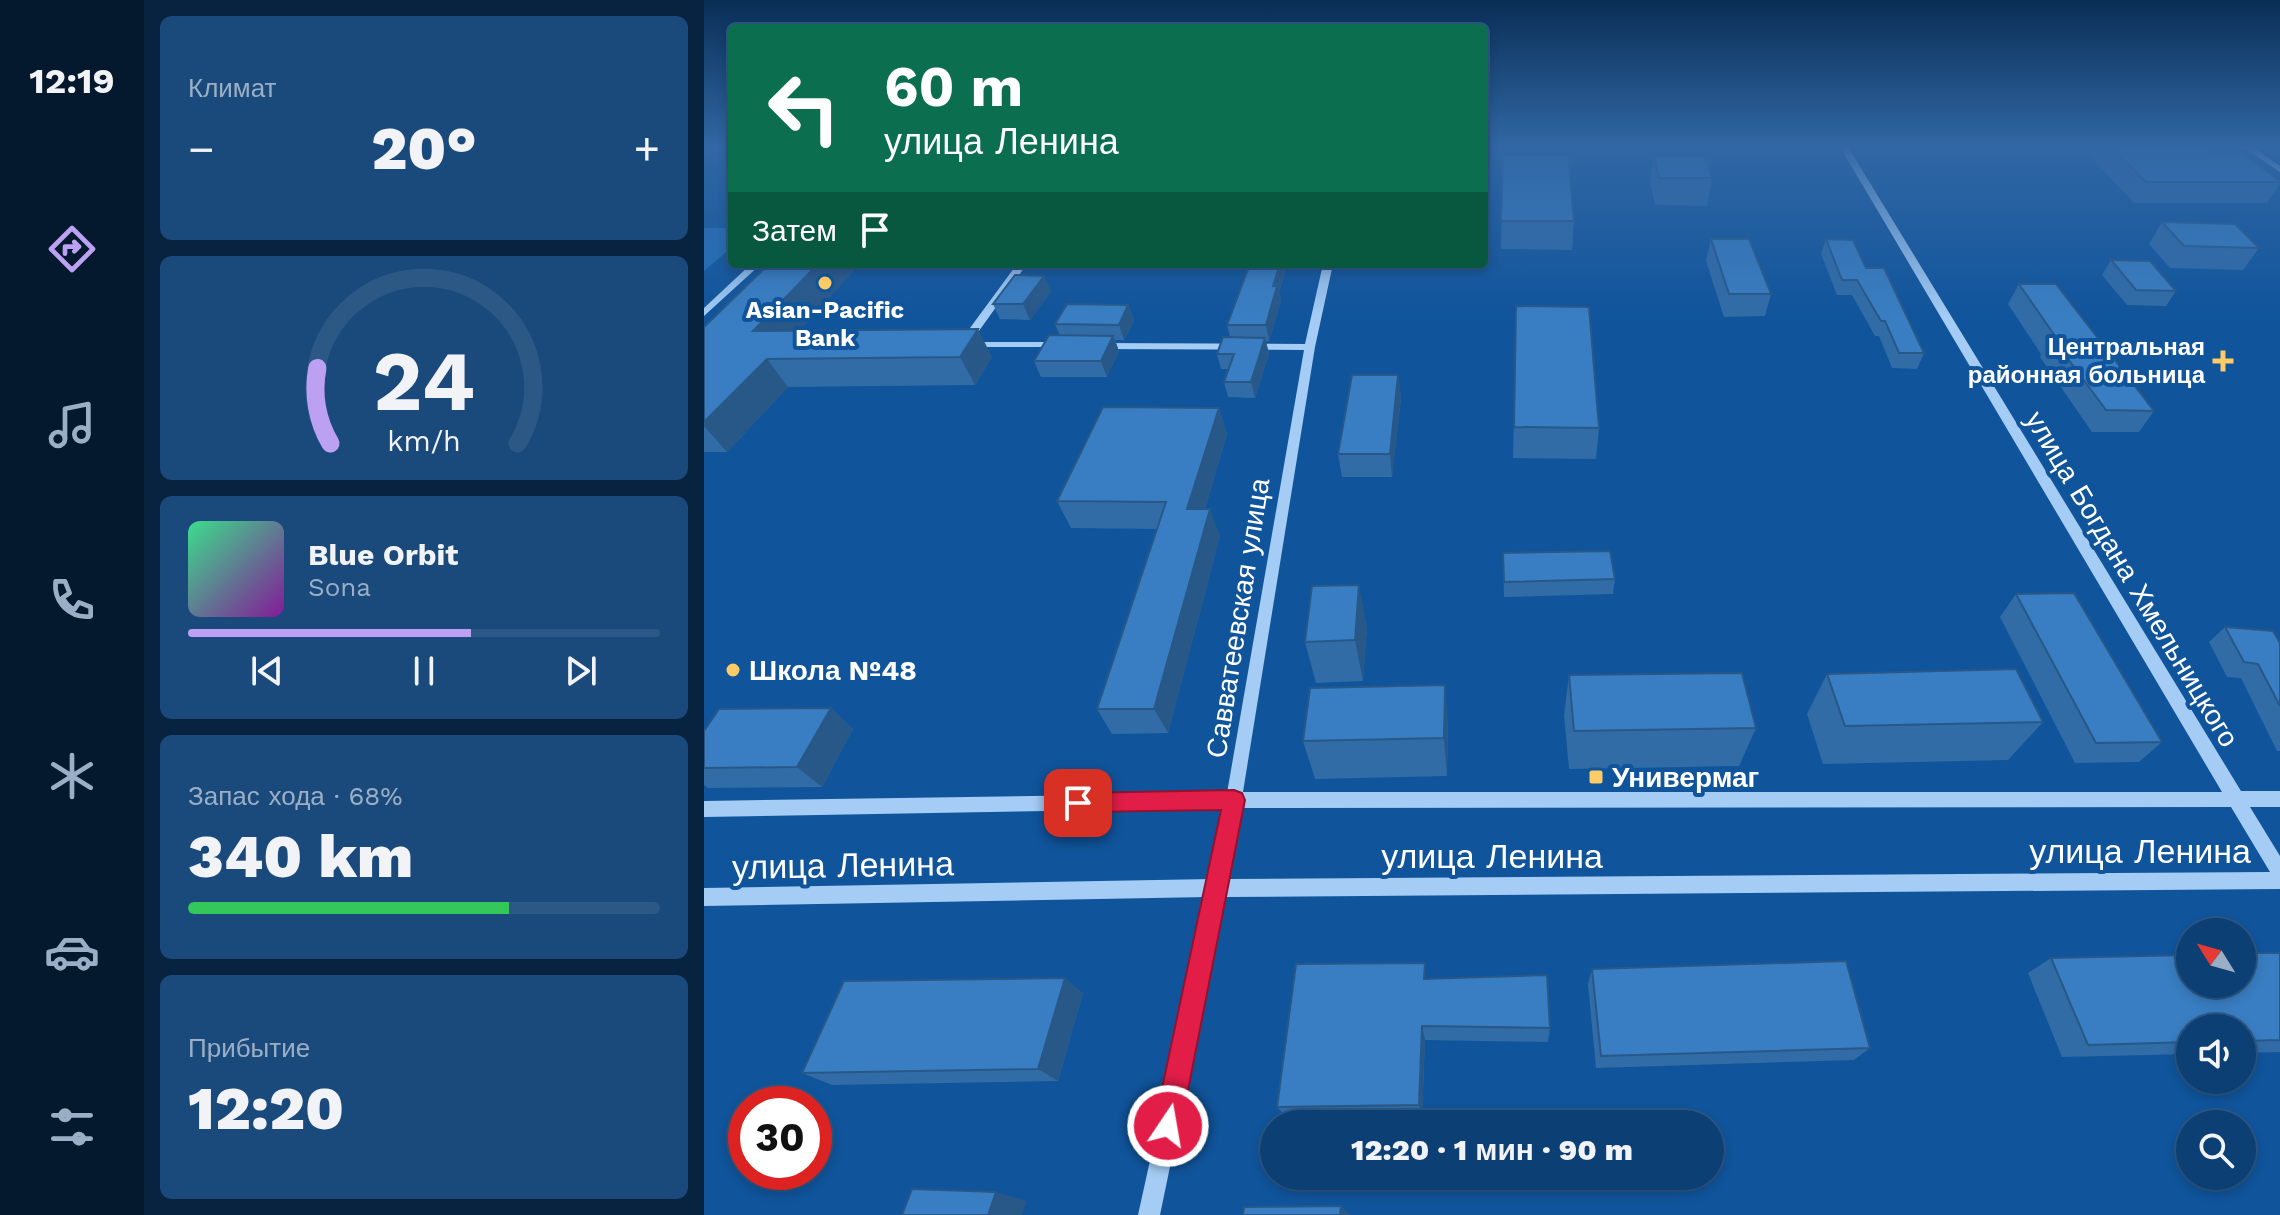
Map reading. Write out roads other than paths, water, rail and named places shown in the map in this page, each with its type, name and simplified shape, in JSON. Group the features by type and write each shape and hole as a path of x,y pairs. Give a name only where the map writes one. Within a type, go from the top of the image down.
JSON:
{"street":[{"name":"улица Богдана Хмельницкого","path":"1878,204 2280,872"},
{"path":"704,313 752,268"},
{"path":"1019,268 963,345 1074,346"},
{"name":"Савватеевская улица","path":"1149,1215 1219,888 1310,347 1327,268"},
{"path":"1089,346 1310,347"},
{"name":"улица Ленина","path":"704,809 1234,800 2280,799"},
{"name":"улица Ленина","path":"704,897 1219,888 2280,880"}],"place":[{"name":"Asian-Pacific Bank","path":"825,283"},
{"name":"Центральная районная больница","path":"2223,361"},
{"name":"Школа №48","path":"733,670"},
{"name":"Универмаг","path":"1596,777"}]}
